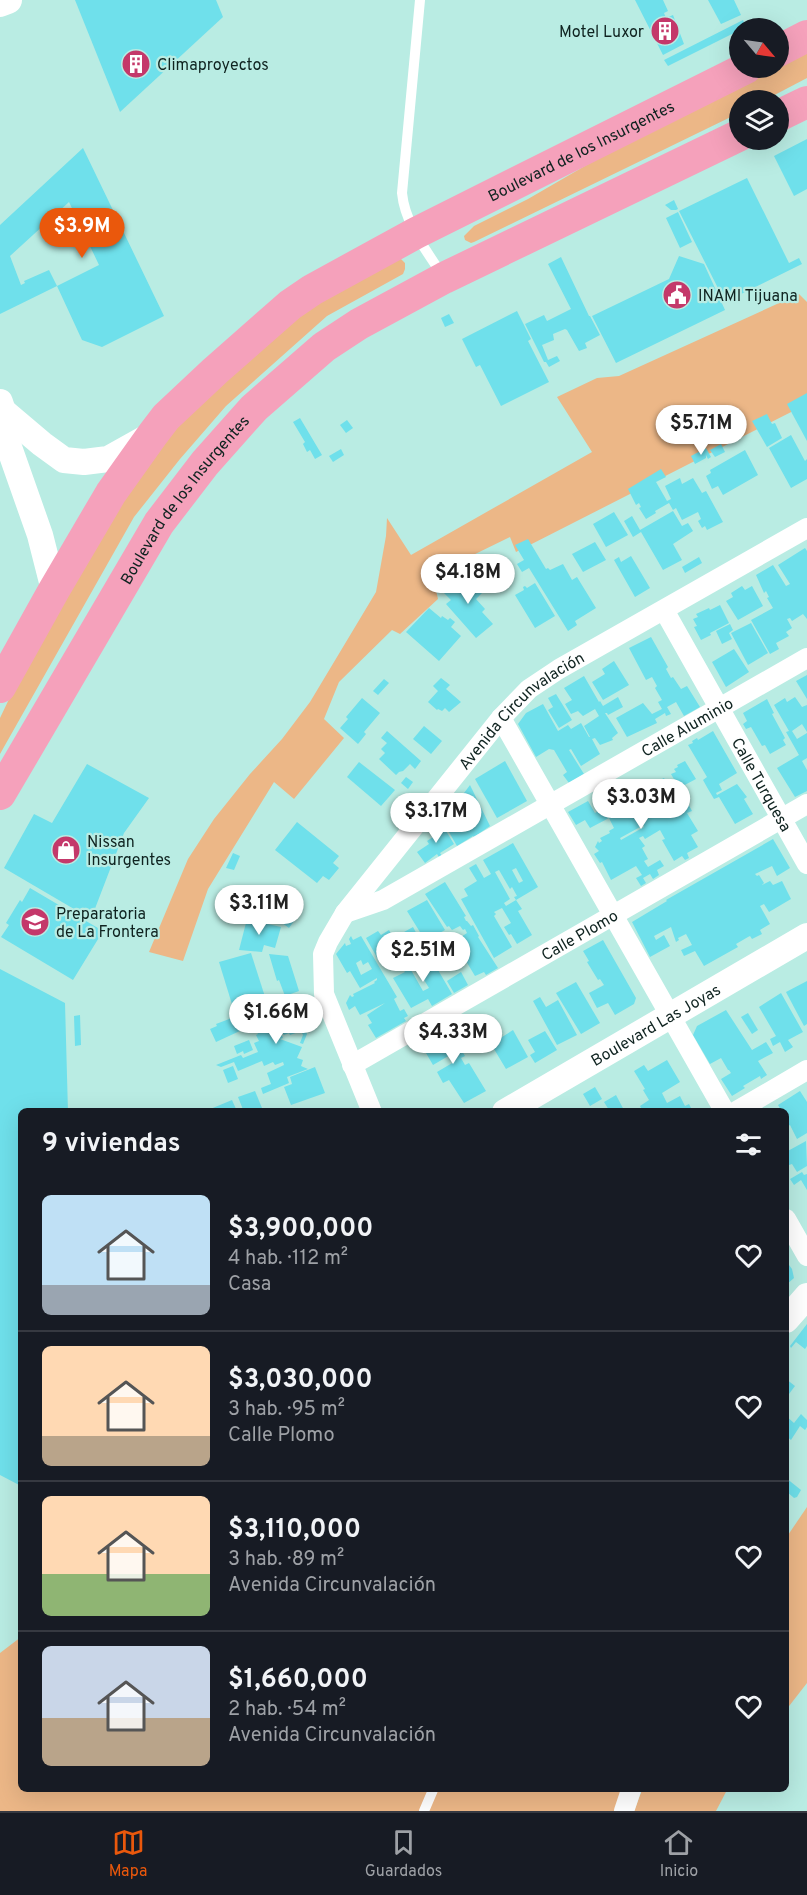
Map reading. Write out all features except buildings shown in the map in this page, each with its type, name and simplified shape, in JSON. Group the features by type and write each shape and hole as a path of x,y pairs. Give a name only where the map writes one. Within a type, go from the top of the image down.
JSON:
{"main road":[{"path":"0,3 8,0"},
{"path":"789,45 807,36"},
{"name":"Boulevard de los Insurgentes","path":"0,687 111,493 153,434 166,417 215,370 290,305 312,290 416,233 729,76"},
{"path":"789,111 807,102"},
{"name":"Boulevard de los Insurgentes","path":"0,794 159,523 204,463 255,408 324,347 359,324 444,278 729,140"}],"street":[{"path":"2,407 42,444 64,460 84,462 108,459 153,434"},
{"path":"2,407 9,447 40,535 54,590"},
{"name":"Avenida Circunvalación","path":"370,1108 324,994 323,954 345,913 501,718 529,689 559,669 807,528"},
{"name":"Calle Turquesa","path":"664,610 807,864"},
{"name":"Calle Aluminio","path":"345,913 382,900 807,658"},
{"path":"501,718 723,1108"},
{"name":"Calle Plomo","path":"352,1065 807,804"},
{"name":"Boulevard Las Joyas","path":"512,1108 807,936"},
{"path":"742,1108 807,1070"},
{"path":"789,1224 807,1256"},
{"path":"789,1317 807,1296"},
{"path":"624,1811 630,1792"}],"lane":[{"path":"420,0 402,193 404,209 444,278"},
{"path":"424,1811 432,1792"}],"shaded area":[{"path":"807,51 807,78 784,90 731,90 755,78 789,78 789,60"},
{"path":"729,91 729,118 474,242 465,240 464,236 474,226 528,199 628,141"},
{"path":"400,258 405,263 403,274 327,316 226,406 180,459 134,517 0,754 0,718 21,674 109,512 168,432 296,315"},
{"path":"799,294 807,302 805,405 516,552 510,537 469,557 475,568 436,590 438,599 400,634 392,630 339,682 324,719 344,738 294,799 274,782 208,889 183,961 149,952 188,859 214,819 282,739 310,702 376,592 387,518 411,555 592,452 557,397 597,378 619,376"},
{"path":"807,1507 807,1683 789,1706 789,1534"},
{"path":"18,1639 18,1792 630,1792 621,1811 0,1811 0,1653"},
{"path":"641,1792 726,1792 716,1811 634,1811"}],"place":[{"name":"Motel Luxor","path":"665,31"},
{"name":"Climaproyectos","path":"136,64"},
{"name":"INAMI Tijuana","path":"677,295"},
{"name":"Nissan Insurgentes","path":"66,850"},
{"name":"Preparatoria de La Frontera","path":"35,922"}]}
